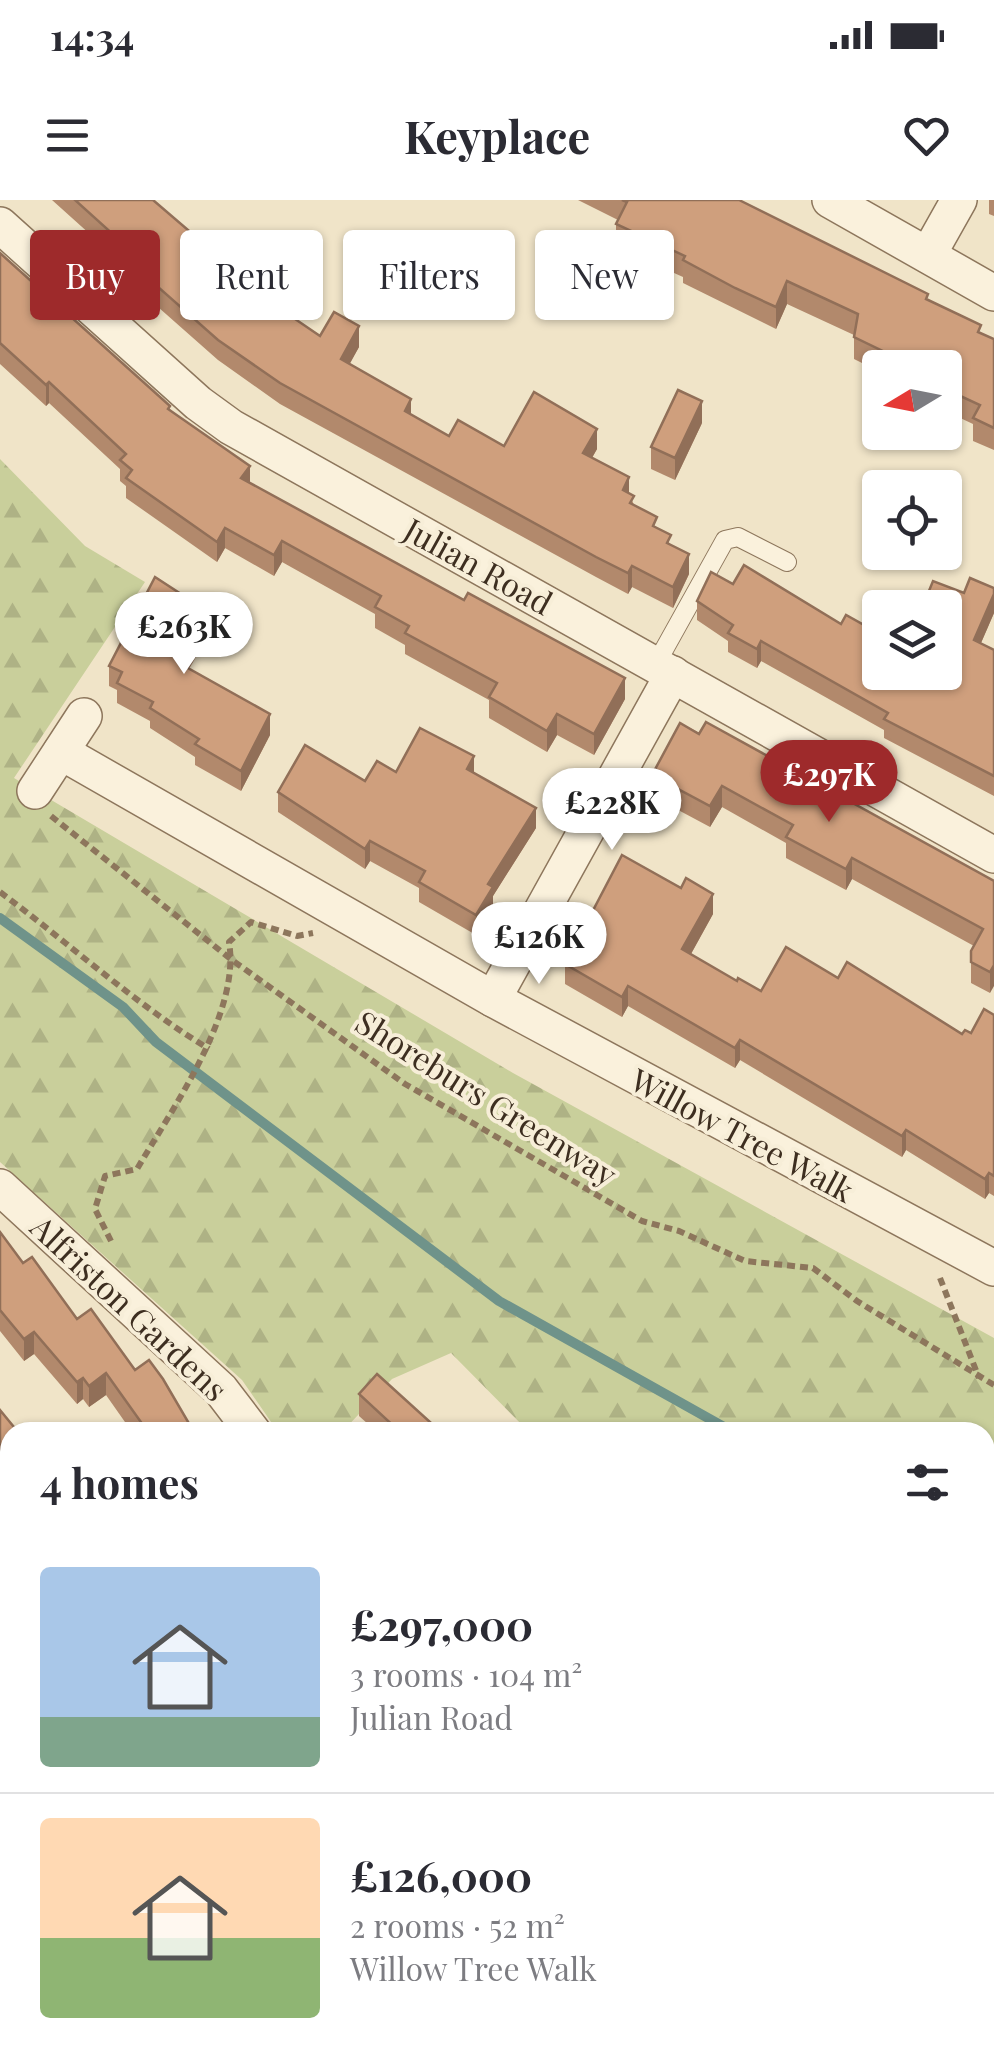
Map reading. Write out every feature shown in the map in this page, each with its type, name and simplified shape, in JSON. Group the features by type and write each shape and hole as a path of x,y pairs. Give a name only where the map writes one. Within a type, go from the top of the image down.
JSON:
{"street":[{"path":"830,200 994,293"},
{"path":"928,256 959,200"},
{"name":"Julian Road","path":"0,225 231,428 994,855"},
{"path":"493,1000 664,669"},
{"path":"35,791 84,716"},
{"name":"Willow Tree Walk","path":"62,752 493,1000 994,1268"},
{"name":"Alfriston Gardens","path":"0,1187 236,1405 247,1422"}],"lane":[{"path":"664,669 725,540 738,537 787,562"}],"path":[{"name":"Shoreburs Greenway","path":"35,791 51,816 232,960 406,1084 642,1221 679,1231 746,1261 813,1268 980,1380 994,1385"},
{"path":"0,892 106,972 153,1014 208,1050"},
{"path":"123,1300 132,1284 95,1210 105,1176 137,1169 208,1050 232,960 228,942 250,922 298,936 321,932 340,913"},
{"path":"921,1229 980,1380"}],"green space":[{"path":"0,459 85,546 145,582 14,778 513,1073 994,1338 994,1422 519,1422 451,1353 392,1379 351,1422 271,1422 242,1380 0,1162"}],"building":[{"path":"75,200 153,200 188,230 180,230 180,306 160,289 160,230 108,230"},
{"path":"622,200 739,200 928,294 926,299 981,325 978,332 994,339 994,428 973,418 980,405 962,397 962,350 881,350 854,337 858,314 787,281 776,307 683,260 685,256 674,251 674,230 629,230 616,224 627,202"},
{"path":"0,253 30,280 30,320 74,320 170,406 168,409 250,466 241,478 464,600 468,593 625,678 594,734 557,714 547,731 489,697 497,683 405,633 409,626 375,607 381,596 282,541 274,555 225,528 217,542 126,478 132,470 120,460 126,454 49,382 46,385 0,343"},
{"path":"334,312 359,326 341,359 411,399 405,411 449,436 458,420 504,446 534,392 597,429 583,453 629,477 623,490 634,496 630,503 657,517 653,526 671,535 667,543 689,554 673,587 632,566 628,573 596,557 280,383 195,320 296,320 320,336"},
{"path":"678,390 702,401 675,458 651,447"},
{"path":"744,565 841,624 846,615 862,624 862,690 962,690 962,592 970,578 994,588 974,640 994,650 994,776 884,719 888,713 761,641 757,649 728,633 733,625 697,601 711,572 733,584"},
{"path":"155,577 210,613 179,663 270,714 241,771 195,744 199,739 150,708 153,702 117,683 122,672 109,666"},
{"path":"933,581 956,590 929,590"},
{"path":"706,722 994,881 994,965 990,972 971,962 971,951 983,929 852,858 846,869 786,837 793,825 722,786 710,806 652,775 680,723 699,734"},
{"path":"420,728 474,756 467,769 536,808 488,884 493,887 476,915 419,882 425,871 370,841 365,849 278,792 305,745 365,781 377,761 396,772"},
{"path":"622,855 681,888 686,878 713,894 682,949 737,981 738,978 761,991 786,947 838,978 847,962 962,1034 965,1030 971,1033 984,1009 994,1015 994,1176 989,1173 985,1179 906,1130 902,1136 740,1040 735,1048 628,986 622,997 565,964"},
{"path":"0,1232 23,1263 32,1257 77,1319 91,1309 135,1370 149,1360 188,1422 141,1422 106,1373 89,1386 83,1378 77,1382 34,1332 24,1339 0,1310"},
{"path":"377,1374 430,1422 389,1422 359,1394"}],"waterway":[{"path":"0,918 123,1007 156,1042 499,1301 715,1422"}]}
